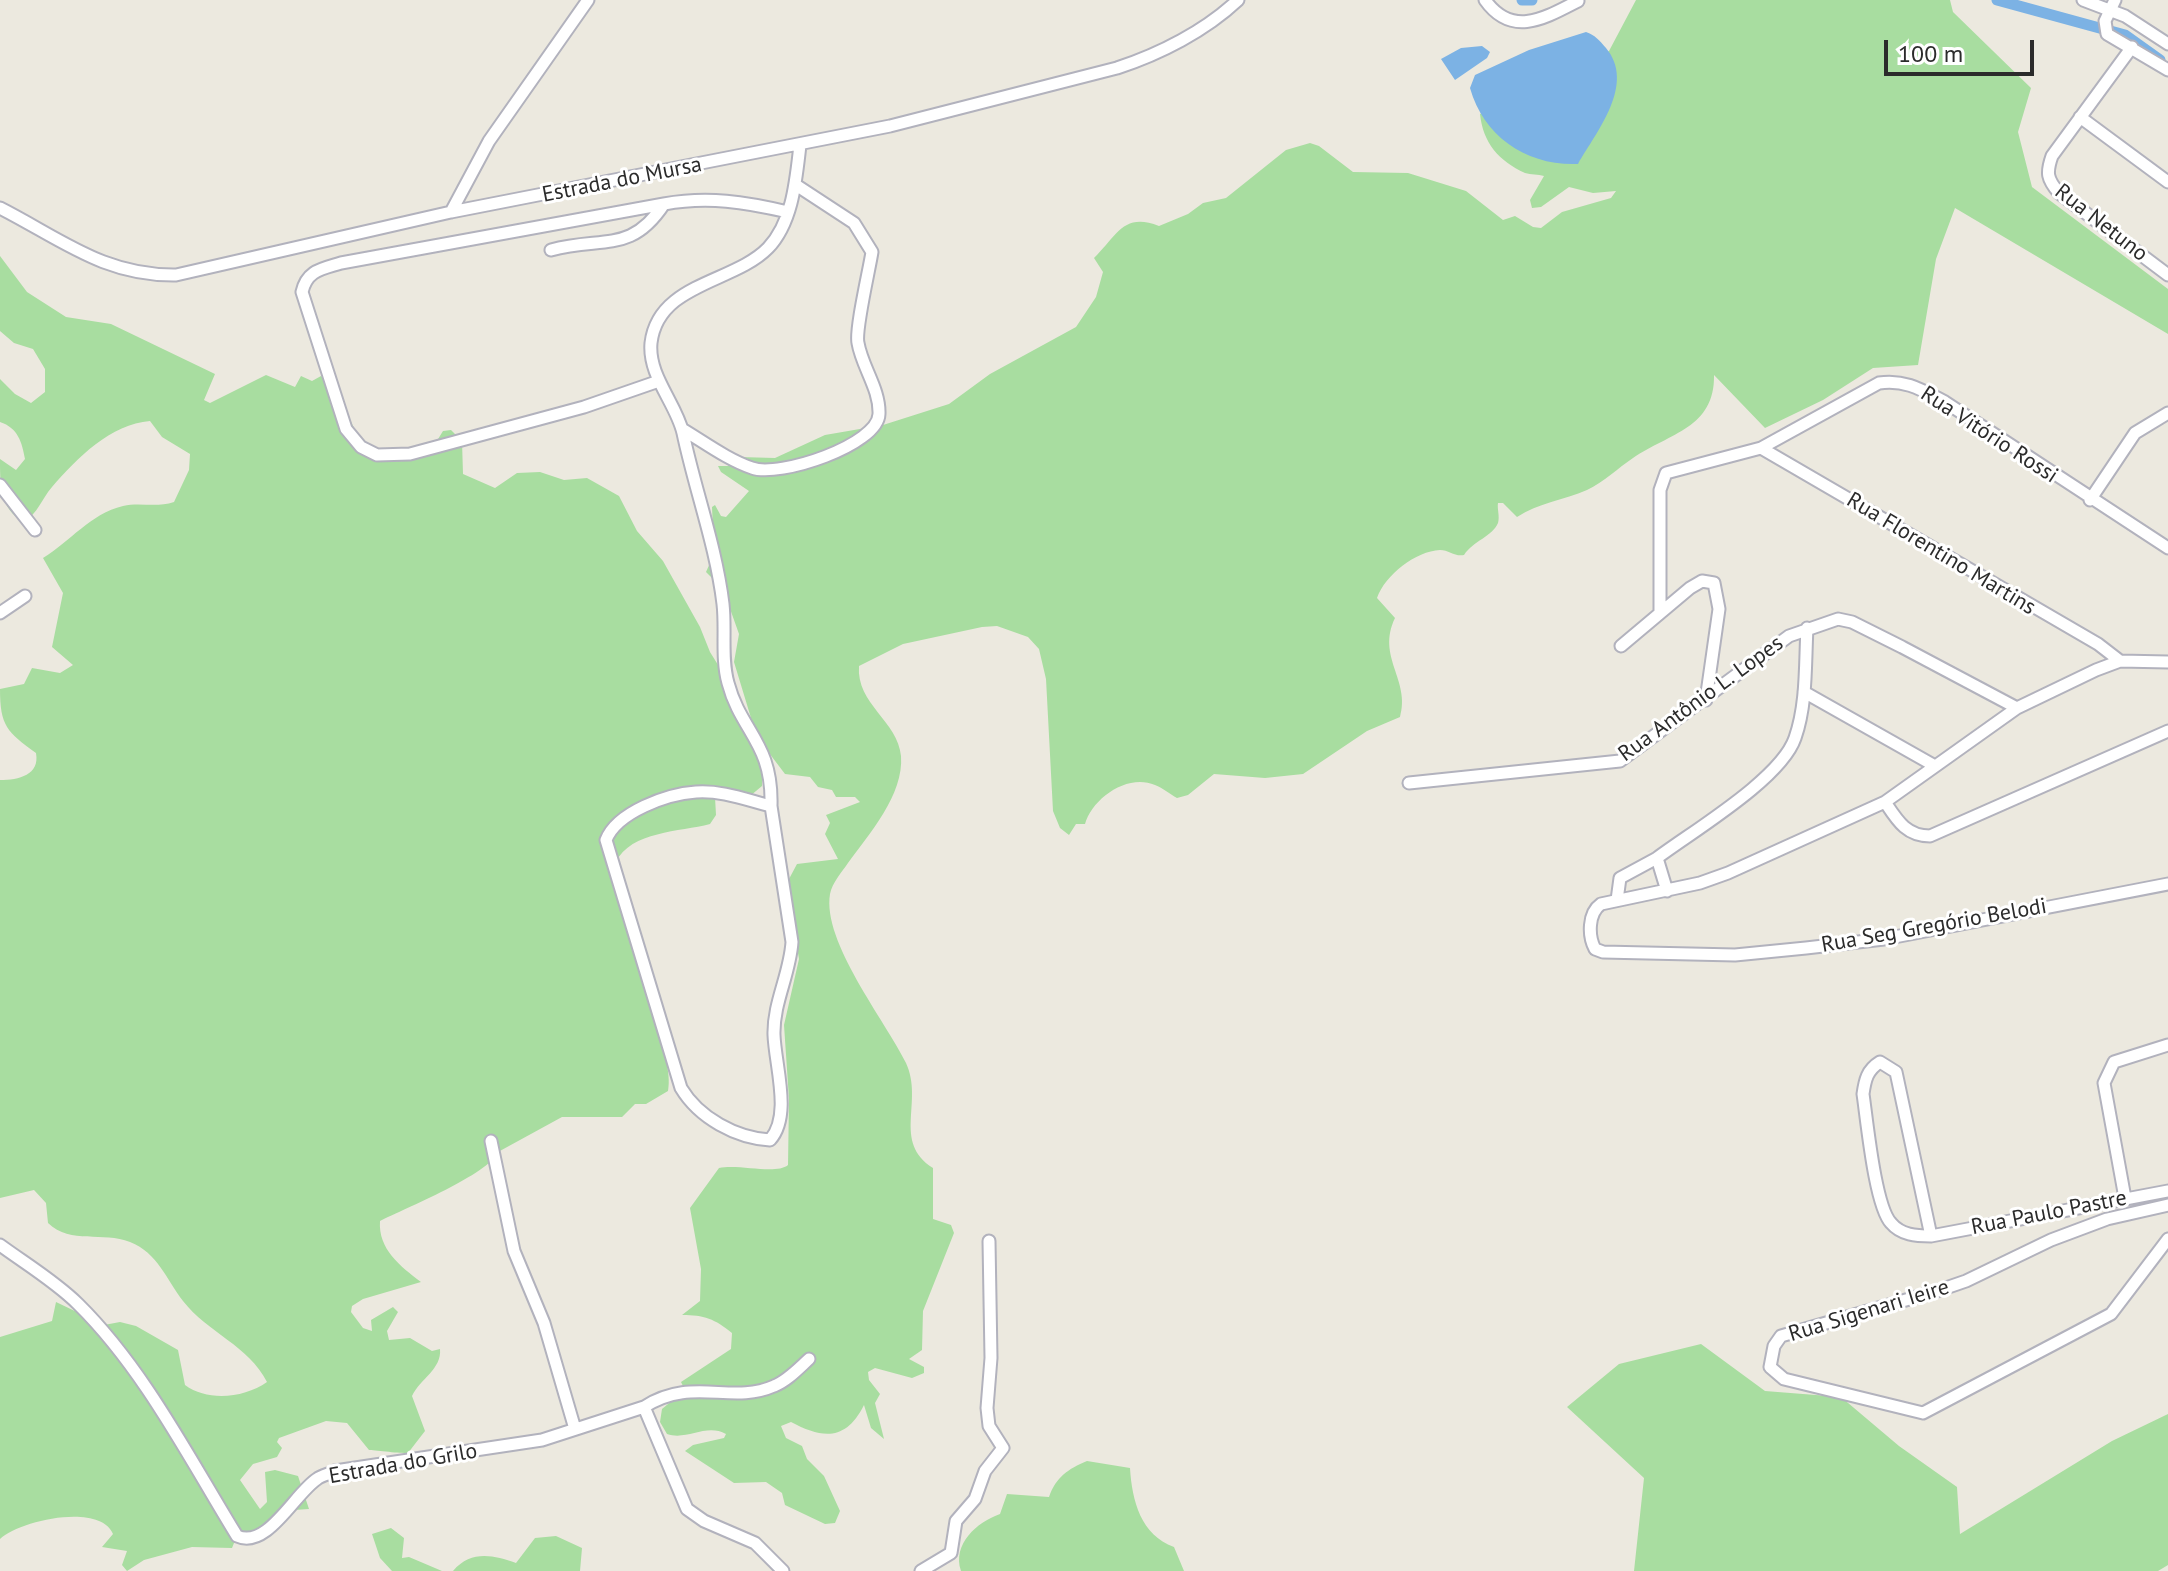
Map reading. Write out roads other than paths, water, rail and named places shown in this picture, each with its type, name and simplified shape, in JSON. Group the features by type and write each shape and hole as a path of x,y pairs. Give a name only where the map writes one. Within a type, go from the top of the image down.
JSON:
{"street":[{"path":"451,212 489,141 588,0"},
{"name":"Estrada do Mursa","path":"0,208 70,248 109,266 142,275 202,269 451,212 890,126 1117,68 1146,58 1201,28 1238,0"},
{"path":"1485,0 1503,18 1520,24 1538,22 1578,1"},
{"path":"2083,0 2111,7 2168,44"},
{"path":"2111,7 2105,31 2113,39 2168,70"},
{"name":"Rua Netuno","path":"2132,47 2052,156 2048,181 2059,193 2168,275"},
{"path":"2080,117 2168,182"},
{"path":"771,806 721,794 695,792 624,817 611,827 606,840 681,1088 692,1106 703,1114 746,1136 770,1140 781,1120 775,1009 791,960 792,942 771,806 772,783 760,744 729,685 723,605 682,429 659,381 651,344 660,319 688,290 757,257 770,246 788,212 796,185 800,145"},
{"path":"682,429 752,469 772,471 787,470 864,438 875,429 879,415 877,398 857,341 872,252 854,223 796,185"},
{"path":"659,381 584,407 425,450 377,455 361,447 346,429 302,292 305,280 314,271 341,263 696,198 728,199 788,212"},
{"path":"551,250 581,242 625,240 642,233 664,204"},
{"name":"Rua Vitório Rossi","path":"1660,612 1660,490 1666,473 1679,467 1761,448 1879,383 1893,381 1909,384 1945,402 2090,500 2168,548"},
{"path":"2090,500 2135,433 2168,413"},
{"name":"Rua Florentino Martins","path":"1761,448 2098,644 2120,661"},
{"path":"0,485 35,530"},
{"path":"1621,646 1702,581 1714,583 1719,609 1706,700"},
{"path":"0,613 25,596"},
{"name":"Rua Antônio L. Lopes","path":"1409,783 1620,761 1789,636 1838,619 1852,622 2017,708"},
{"path":"1807,628 1804,692 1795,741 1776,769 1657,858 1620,878 1617,900 1667,891 1728,873 1885,802 2017,708 2120,661 2168,662"},
{"path":"1804,692 1935,766"},
{"path":"1885,802 1908,831 1918,836 1930,836 2168,731"},
{"path":"1657,858 1667,891"},
{"name":"Rua Seg Gregório Belodi","path":"1617,900 1601,904 1593,913 1592,945 1603,952 1735,955 1884,939 2168,884"},
{"path":"2125,1198 2104,1083 2114,1062 2168,1045"},
{"name":"Rua Paulo Pastre","path":"1931,1236 1896,1072 1880,1062 1871,1067 1863,1094 1886,1218 1901,1231 1915,1236 1931,1236 2168,1191"},
{"path":"491,1141 514,1251 544,1323 575,1429"},
{"name":"Rua Sigenari Ieire","path":"2168,1205 2107,1219 2051,1240 1966,1281 1781,1336 1774,1346 1770,1367 1784,1379 1923,1413 2111,1314 2168,1239"},
{"path":"921,1571 951,1553 956,1521 975,1499 985,1471 1003,1448 989,1426 987,1408 991,1358 989,1241"},
{"name":"Estrada do Grilo","path":"0,1245 78,1303 144,1388 237,1536 251,1540 266,1530 318,1478 335,1471 530,1443 644,1407 680,1391 747,1392 772,1388 809,1359"},
{"path":"644,1407 687,1509 704,1521 755,1543 783,1571"}],"water":[{"path":"1586,32 1606,48 1614,62 1617,77 1615,92 1603,122 1578,164 1542,160 1525,154 1497,134 1486,121 1470,88 1475,75 1529,50"},
{"path":"1482,46 1490,52 1487,58 1455,80 1441,59 1461,48"}],"waterway":[{"path":"1522,0 1532,0"},
{"path":"1997,0 2125,35 2160,60"}]}
